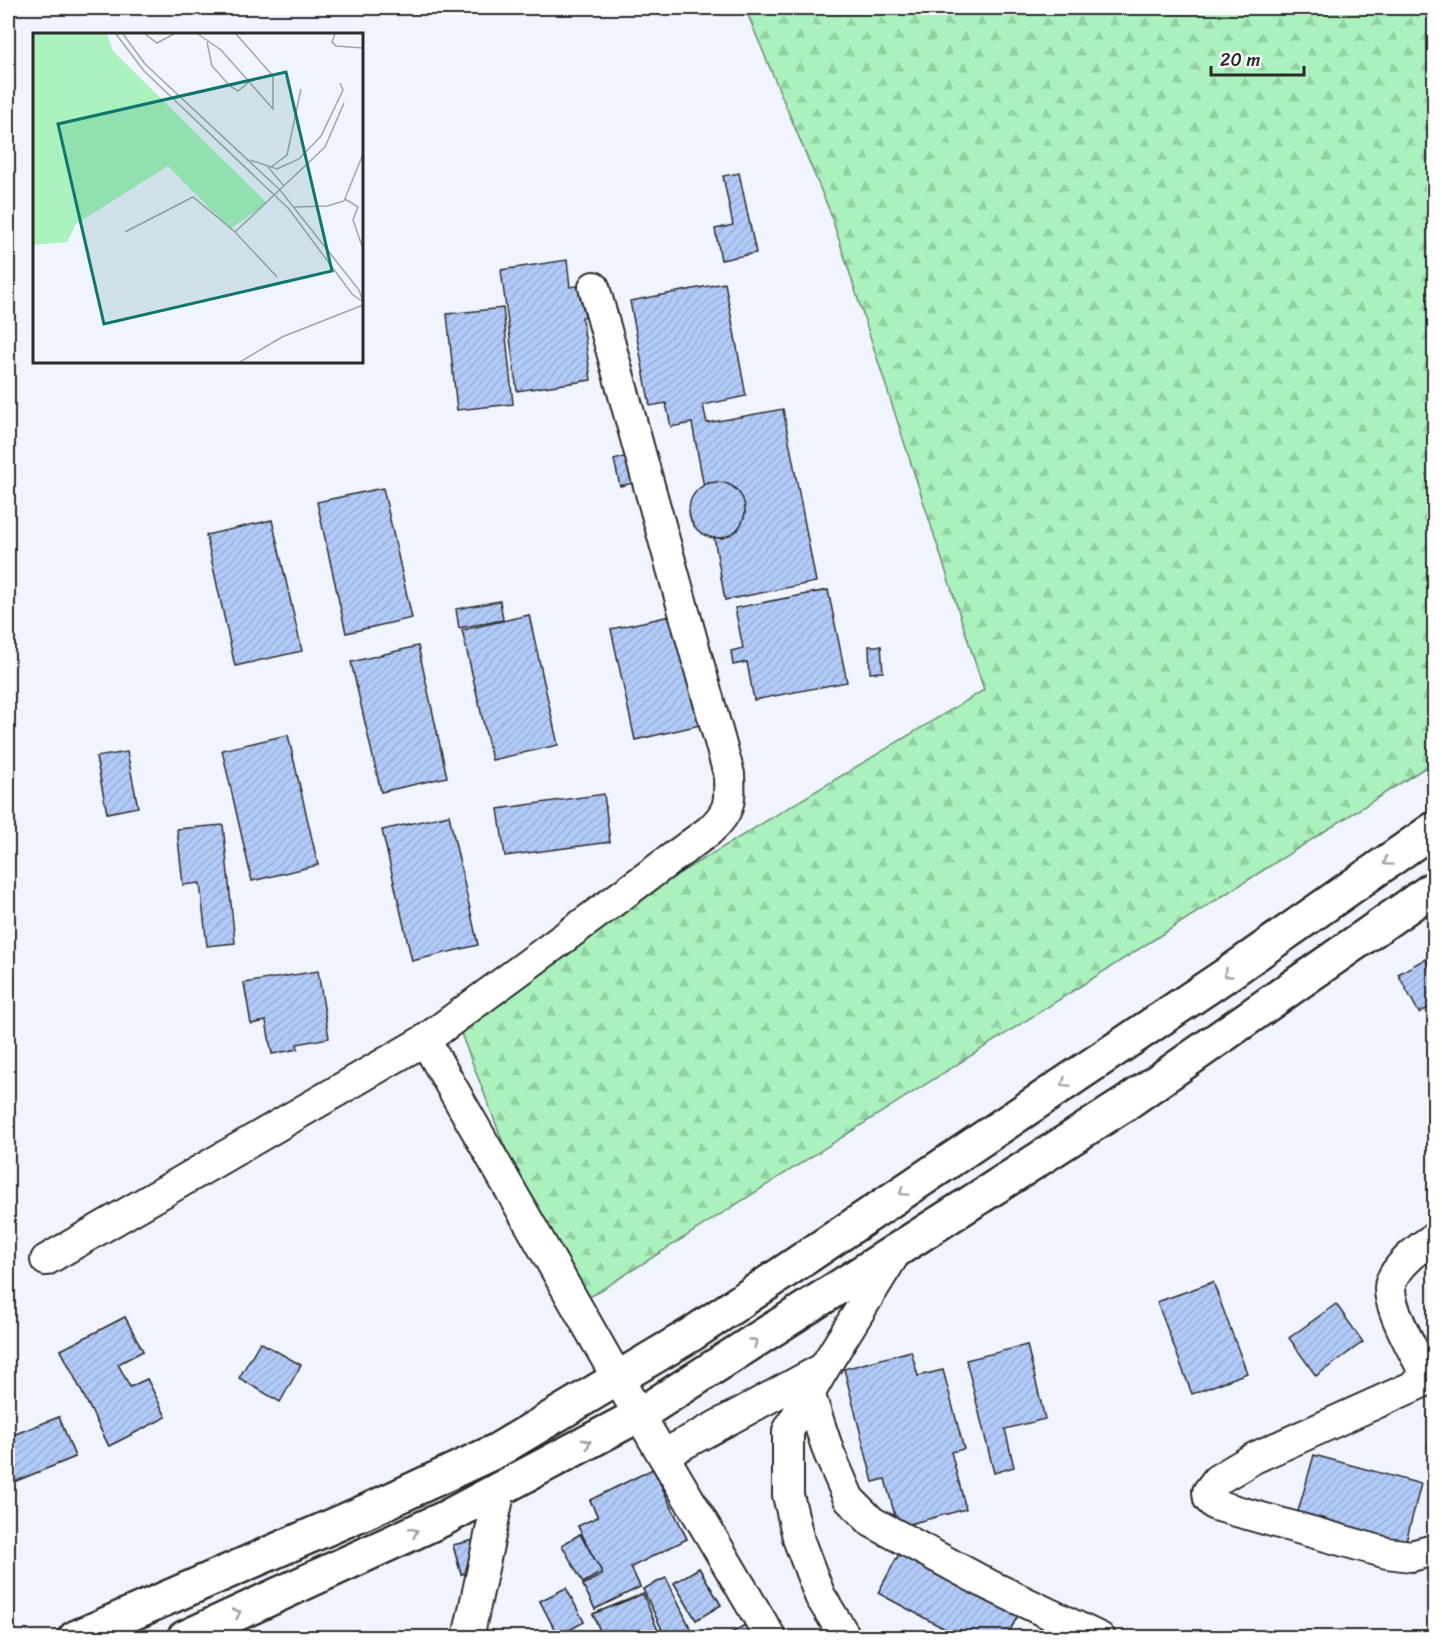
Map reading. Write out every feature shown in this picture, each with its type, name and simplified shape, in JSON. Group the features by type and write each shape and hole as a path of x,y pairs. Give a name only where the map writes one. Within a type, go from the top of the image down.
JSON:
{"main road":[{"path":"75,1638 367,1511 485,1456 618,1379 692,1334 989,1135 1226,975 1434,829"},
{"path":"184,1638 445,1518 639,1415 1125,1104 1434,888"}],"street":[{"path":"46,1260 425,1041 709,831 722,819 728,808 730,796 729,774 594,286"},
{"path":"425,1041 618,1379 771,1638"},
{"path":"1434,1238 1396,1270 1389,1288 1394,1309 1431,1378 1254,1458 1217,1480 1208,1492 1209,1499 1215,1505 1387,1553 1411,1556 1434,1550"},
{"path":"846,1638 820,1596 799,1542 788,1495 788,1431 897,1250"},
{"path":"663,1455 824,1368"},
{"path":"809,1394 829,1453 849,1499 872,1522 990,1585 1100,1638"},
{"path":"468,1638 500,1489"}],"green space":[{"path":"745,8 1434,8 1434,762 568,1311 452,1010 984,690 830,212"}],"building":[{"path":"739,173 756,253 721,260 715,229 733,225 723,176"},
{"path":"567,260 570,287 582,285 586,316 582,317 591,380 517,391 501,270"},
{"path":"725,283 746,396 703,405 707,423 783,409 816,582 725,600 714,537 723,538 738,530 745,513 744,503 735,488 727,484 708,483 704,487 692,423 671,427 666,403 650,406 630,301"},
{"path":"503,308 513,404 457,410 447,314"},
{"path":"627,456 633,483 620,486 614,460"},
{"path":"711,482 723,482 733,486 741,494 745,510 741,526 733,534 723,538 711,538 701,534 693,526 689,516 689,504 693,494 701,486"},
{"path":"383,488 412,618 346,633 317,502"},
{"path":"272,520 302,651 235,666 206,535"},
{"path":"828,590 847,682 754,700 747,662 733,665 731,651 743,648 735,608"},
{"path":"500,601 503,620 459,628 456,609"},
{"path":"529,615 558,745 492,760 462,630"},
{"path":"675,615 700,725 635,740 611,629"},
{"path":"418,646 447,777 381,792 351,662"},
{"path":"869,646 881,646 883,672 870,673"},
{"path":"288,735 318,865 252,881 222,750"},
{"path":"127,752 138,807 107,813 96,757"},
{"path":"604,794 610,842 505,856 498,809"},
{"path":"449,815 478,945 412,961 382,830"},
{"path":"223,825 235,943 207,946 200,883 183,885 177,829"},
{"path":"1425,959 1434,976 1434,1005 1419,1013 1398,974"},
{"path":"318,971 329,1038 297,1044 298,1049 272,1054 266,1021 251,1024 244,983"},
{"path":"1434,1055 1434,1078 1427,1058"},
{"path":"1213,1282 1247,1373 1192,1394 1157,1302"},
{"path":"1336,1304 1363,1342 1316,1376 1289,1338"},
{"path":"125,1317 143,1351 118,1364 130,1387 147,1379 166,1417 109,1446 61,1350"},
{"path":"125,1317 143,1351 118,1364 130,1387 147,1379 166,1417 109,1446 61,1350"},
{"path":"260,1342 301,1365 280,1402 239,1378"},
{"path":"1027,1345 1045,1419 1005,1429 1014,1467 994,1473 966,1360"},
{"path":"911,1351 918,1376 943,1370 964,1449 951,1452 966,1509 898,1527 885,1479 873,1482 844,1369"},
{"path":"59,1417 75,1457 11,1483 8,1474 8,1437"},
{"path":"59,1417 75,1457 11,1483 8,1474 8,1437"},
{"path":"1434,1444 1434,1465 1432,1465 1428,1445"},
{"path":"1314,1455 1421,1484 1405,1545 1297,1515"},
{"path":"653,1469 687,1539 631,1567 640,1587 595,1609 583,1585 602,1575 578,1526 598,1517 590,1500"},
{"path":"653,1469 687,1539 631,1567 640,1587 595,1609 583,1585 602,1575 578,1526 598,1517 590,1500"},
{"path":"580,1534 602,1572 583,1583 562,1545"},
{"path":"580,1534 602,1572 583,1583 562,1545"},
{"path":"475,1540 482,1569 461,1574 453,1545"},
{"path":"475,1540 482,1569 461,1574 453,1545"},
{"path":"900,1552 1018,1615 1006,1638 962,1638 878,1593"},
{"path":"900,1552 1018,1615 1006,1638 962,1638 878,1593"},
{"path":"699,1568 721,1605 696,1620 674,1583"},
{"path":"699,1568 721,1605 696,1620 674,1583"},
{"path":"666,1578 695,1638 666,1638 643,1589"},
{"path":"666,1578 695,1638 666,1638 643,1589"},
{"path":"566,1588 584,1622 558,1636 540,1601"},
{"path":"566,1588 584,1622 558,1636 540,1601"},
{"path":"643,1594 658,1631 642,1638 603,1638 593,1614"},
{"path":"643,1594 658,1631 642,1638 603,1638 593,1614"},
{"path":"750,1622 759,1638 723,1638"},
{"path":"750,1622 759,1638 723,1638"},
{"path":"905,1630 909,1638 891,1638"},
{"path":"905,1630 909,1638 891,1638"}]}
